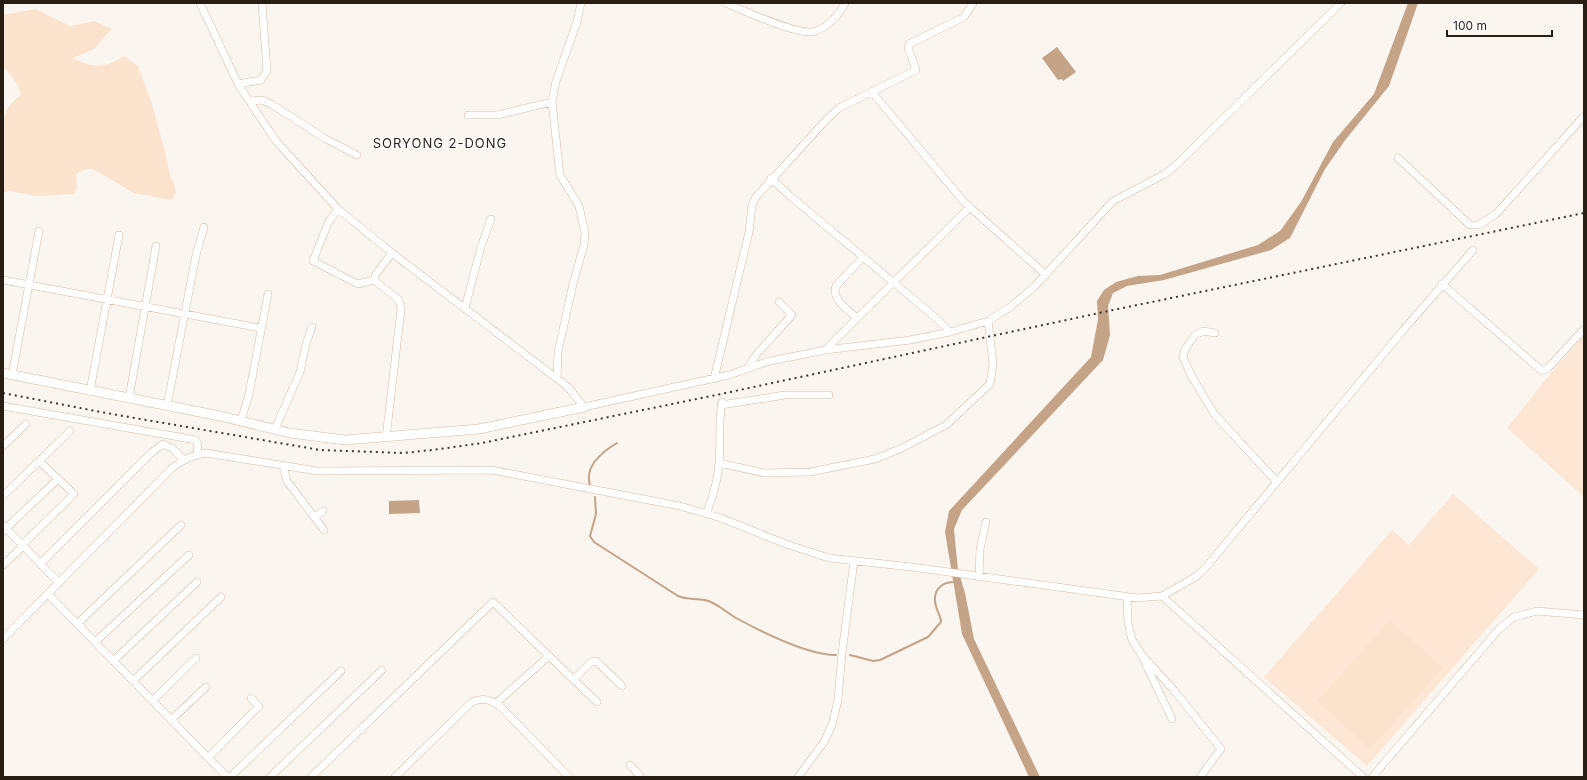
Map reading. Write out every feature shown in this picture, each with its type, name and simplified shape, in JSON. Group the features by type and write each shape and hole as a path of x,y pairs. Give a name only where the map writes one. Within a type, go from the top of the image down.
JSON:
{"main road":[{"path":"3,374 129,398 275,429 317,437 345,440 386,438 480,429 584,407"}],"street":[{"path":"200,3 238,84 276,141 338,209 392,253 557,378 568,387 584,407 714,379 766,362 825,350 910,340 950,332 988,321 1010,307 1046,274 1113,201 1123,194 1165,174 1176,165 1341,3"},
{"path":"238,84 261,80 267,71 262,3"},
{"path":"557,378 558,352 573,284 584,245 585,233 582,216 578,206 560,175 552,102 556,81 577,22 581,3"},
{"path":"726,3 799,31 812,32 828,25 842,10 845,3"},
{"path":"714,379 749,232 752,205 771,178 839,108 916,70 908,47 909,44 964,17 973,3"},
{"path":"872,92 927,156 956,193 1046,274"},
{"path":"250,101 262,100 273,105 324,138 357,155"},
{"path":"468,115 497,115 552,102"},
{"path":"1398,158 1470,225 1479,225 1497,213 1584,116"},
{"path":"771,178 790,196 935,317 950,332"},
{"path":"825,350 970,207"},
{"path":"338,209 328,223 313,261 358,284 374,280"},
{"path":"465,308 481,247 491,219"},
{"path":"167,406 196,256 204,228"},
{"path":"12,375 39,231"},
{"path":"90,391 119,235"},
{"path":"129,398 156,246"},
{"path":"4,635 48,594 183,459 197,454 206,453 317,472 492,470 650,499 706,514 830,558 1137,598 1162,596 1197,576 1442,284 1473,250"},
{"path":"374,280 376,274 392,253"},
{"path":"857,318 838,300 835,290 863,257"},
{"path":"3,280 260,328"},
{"path":"374,280 399,300 401,309 386,438"},
{"path":"1442,284 1542,370 1548,368 1584,328"},
{"path":"241,421 250,394 260,328 268,294"},
{"path":"748,368 756,355 792,315 779,302"},
{"path":"719,463 764,473 810,472 875,458 900,449 946,425 990,384 993,364 988,321"},
{"path":"275,429 300,372 306,344 312,327"},
{"path":"1215,333 1203,331 1195,335 1185,349 1183,357 1192,377 1215,415 1276,481"},
{"path":"706,514 716,486 719,463 722,403 785,395 829,395"},
{"path":"3,406 196,440 198,444 197,454"},
{"path":"3,446 26,424"},
{"path":"3,496 70,431"},
{"path":"40,564 151,453 163,444 172,448 183,459"},
{"path":"3,565 74,494 39,461"},
{"path":"283,466 287,481 324,530"},
{"path":"58,479 4,529 59,583"},
{"path":"314,517 323,511"},
{"path":"979,577 980,550 986,522"},
{"path":"77,624 181,525"},
{"path":"95,642 189,555"},
{"path":"798,777 824,742 832,725 838,700 842,653 854,561"},
{"path":"113,661 197,582"},
{"path":"48,594 227,777"},
{"path":"133,680 221,596"},
{"path":"1127,596 1128,623 1132,640 1141,654 1172,719"},
{"path":"1162,596 1363,777"},
{"path":"311,777 493,602 597,702"},
{"path":"1372,777 1499,629 1514,617 1537,611 1584,615"},
{"path":"1141,654 1173,689 1221,749 1200,777"},
{"path":"496,703 549,656"},
{"path":"152,701 196,658"},
{"path":"574,679 591,662 596,661 622,686"},
{"path":"230,777 341,670"},
{"path":"270,777 382,670"},
{"path":"171,720 206,687"},
{"path":"208,758 259,706 251,698"},
{"path":"395,777 472,702 483,699 496,703 569,777"},
{"path":"630,765 641,777"}],"shaded area":[{"path":"1408,3 1418,3 1389,86 1346,139 1325,169 1290,238 1271,250 1164,280 1127,286 1113,293 1108,306 1110,335 1103,360 962,510 954,529 958,570 965,593 974,639 1040,777 1029,777 962,634 945,532 949,511 1091,357 1098,319 1097,301 1104,290 1116,282 1138,276 1160,275 1258,245 1280,231 1301,202 1333,142 1374,94"},
{"path":"35,9 70,26 94,21 112,29 94,49 73,58 80,62 99,66 111,63 124,56 138,66 151,101 170,175 175,187 176,192 172,200 134,193 93,169 86,169 76,174 77,188 74,194 38,196 8,191 3,193 3,120 9,106 21,94 16,82 3,66 3,15"},
{"path":"1057,47 1076,72 1063,81 1062,79 1058,80 1042,58"},
{"path":"1584,335 1584,497 1507,428 1550,374"},
{"path":"1453,494 1539,569 1367,766 1264,677 1392,530 1409,545"},
{"path":"419,500 420,513 389,514 389,501"},
{"path":"1390,620 1443,668 1370,749 1317,701"}],"waterway":[{"path":"590,485 589,478 592,466 600,455 617,443"},
{"path":"595,497 596,514 590,536 594,542 678,596 709,601 736,618 785,642 812,651 836,655"},
{"path":"850,655 873,661 880,660 928,637 941,622 935,601 936,592 941,586 949,582 954,582"}],"railway":[{"path":"3,393 106,413 320,450 404,453 440,449 482,443 721,394 1113,310 1584,213"}],"district":[{"name":"SORYONG 2-DONG","path":"440,143"}]}
